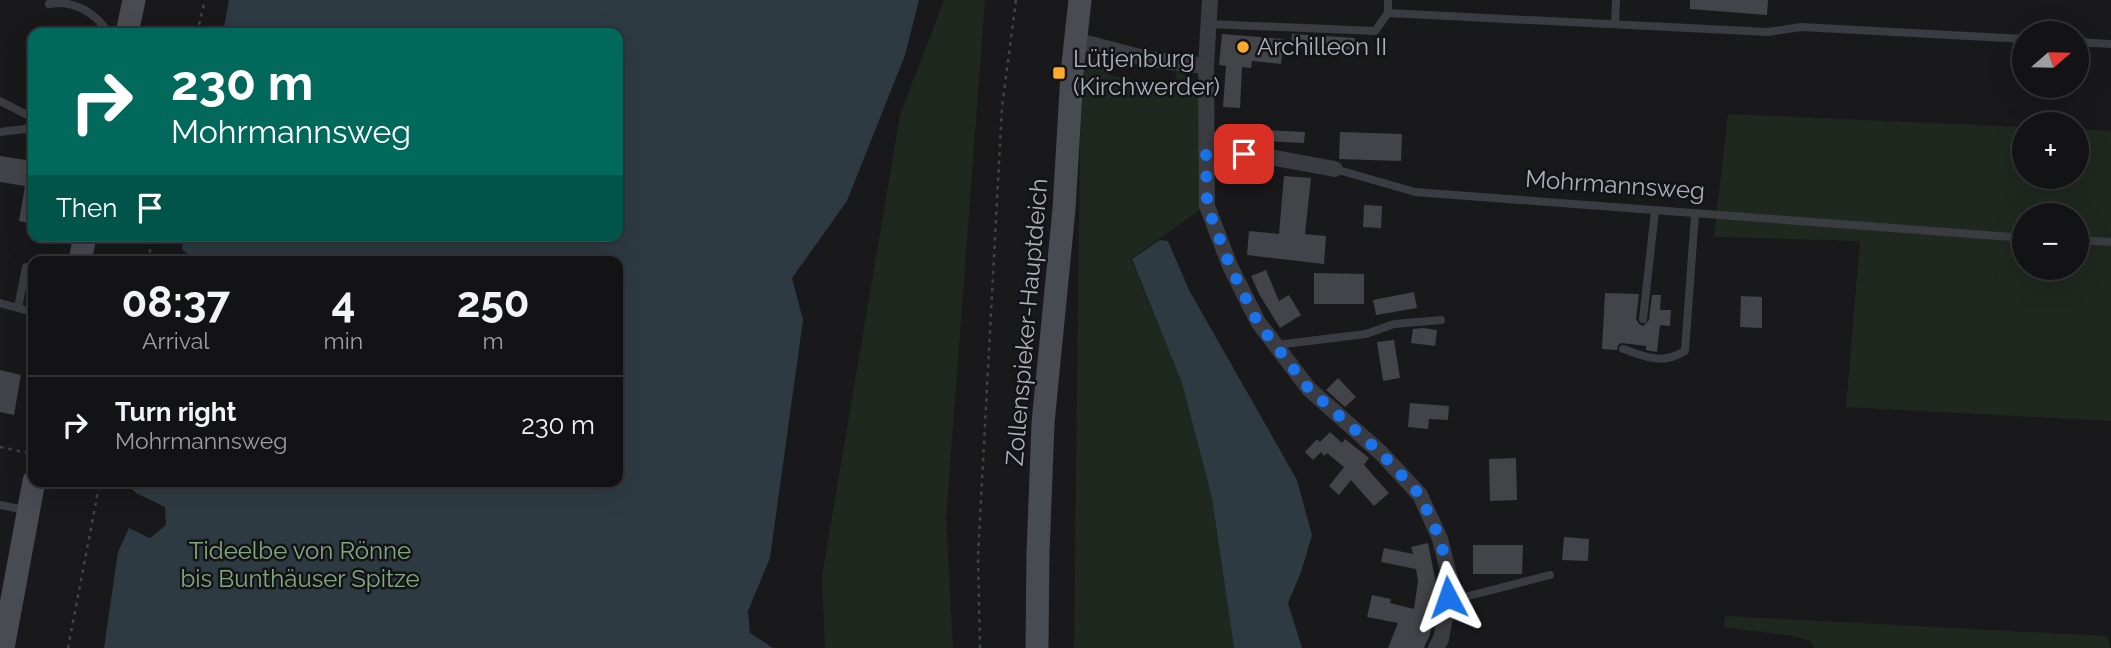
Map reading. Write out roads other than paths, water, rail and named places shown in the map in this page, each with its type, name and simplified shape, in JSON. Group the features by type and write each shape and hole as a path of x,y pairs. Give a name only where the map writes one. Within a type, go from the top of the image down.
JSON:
{"street":[{"path":"128,28 134,0"},
{"name":"Zollenspieker-Hauptdeich","path":"1037,648 1043,423 1065,209 1075,40 1080,0"},
{"path":"1210,0 1206,66 1207,206 1230,266 1258,323 1309,389 1381,453 1420,495 1440,539 1451,583 1441,639 1436,648"},
{"path":"1075,40 1147,59 1206,66"},
{"name":"Mohrmannsweg","path":"1206,150 1264,156 1335,169"},
{"path":"2,648 33,487"}],"lane":[{"path":"1208,24 1375,31 1388,13 1388,0"},
{"path":"1615,24 1616,0"},
{"path":"49,4 71,3 81,6 104,28"},
{"path":"1388,13 1768,32 1801,27 2012,38"},
{"path":"2090,43 2111,44"},
{"path":"0,101 28,115"},
{"path":"0,132 28,128"},
{"name":"Mohrmannsweg","path":"1335,169 1415,192 2012,237"},
{"path":"1643,319 1654,211"},
{"path":"1623,349 1654,359 1673,358 1685,351 1695,214"},
{"path":"2089,241 2111,242"},
{"path":"18,308 26,267"},
{"path":"0,303 28,311"},
{"path":"1276,345 1366,334 1394,324 1441,320"},
{"path":"0,505 28,511"},
{"path":"1448,597 1457,599 1550,575"}],"place":[{"name":"Archilleon II","path":"1243,47"},
{"name":"Lütjenburg (Kirchwerder)","path":"1059,73"}],"park label":[{"name":"Tideelbe von Rönne bis Bunthäuser Spitze","path":"300,565"}]}
